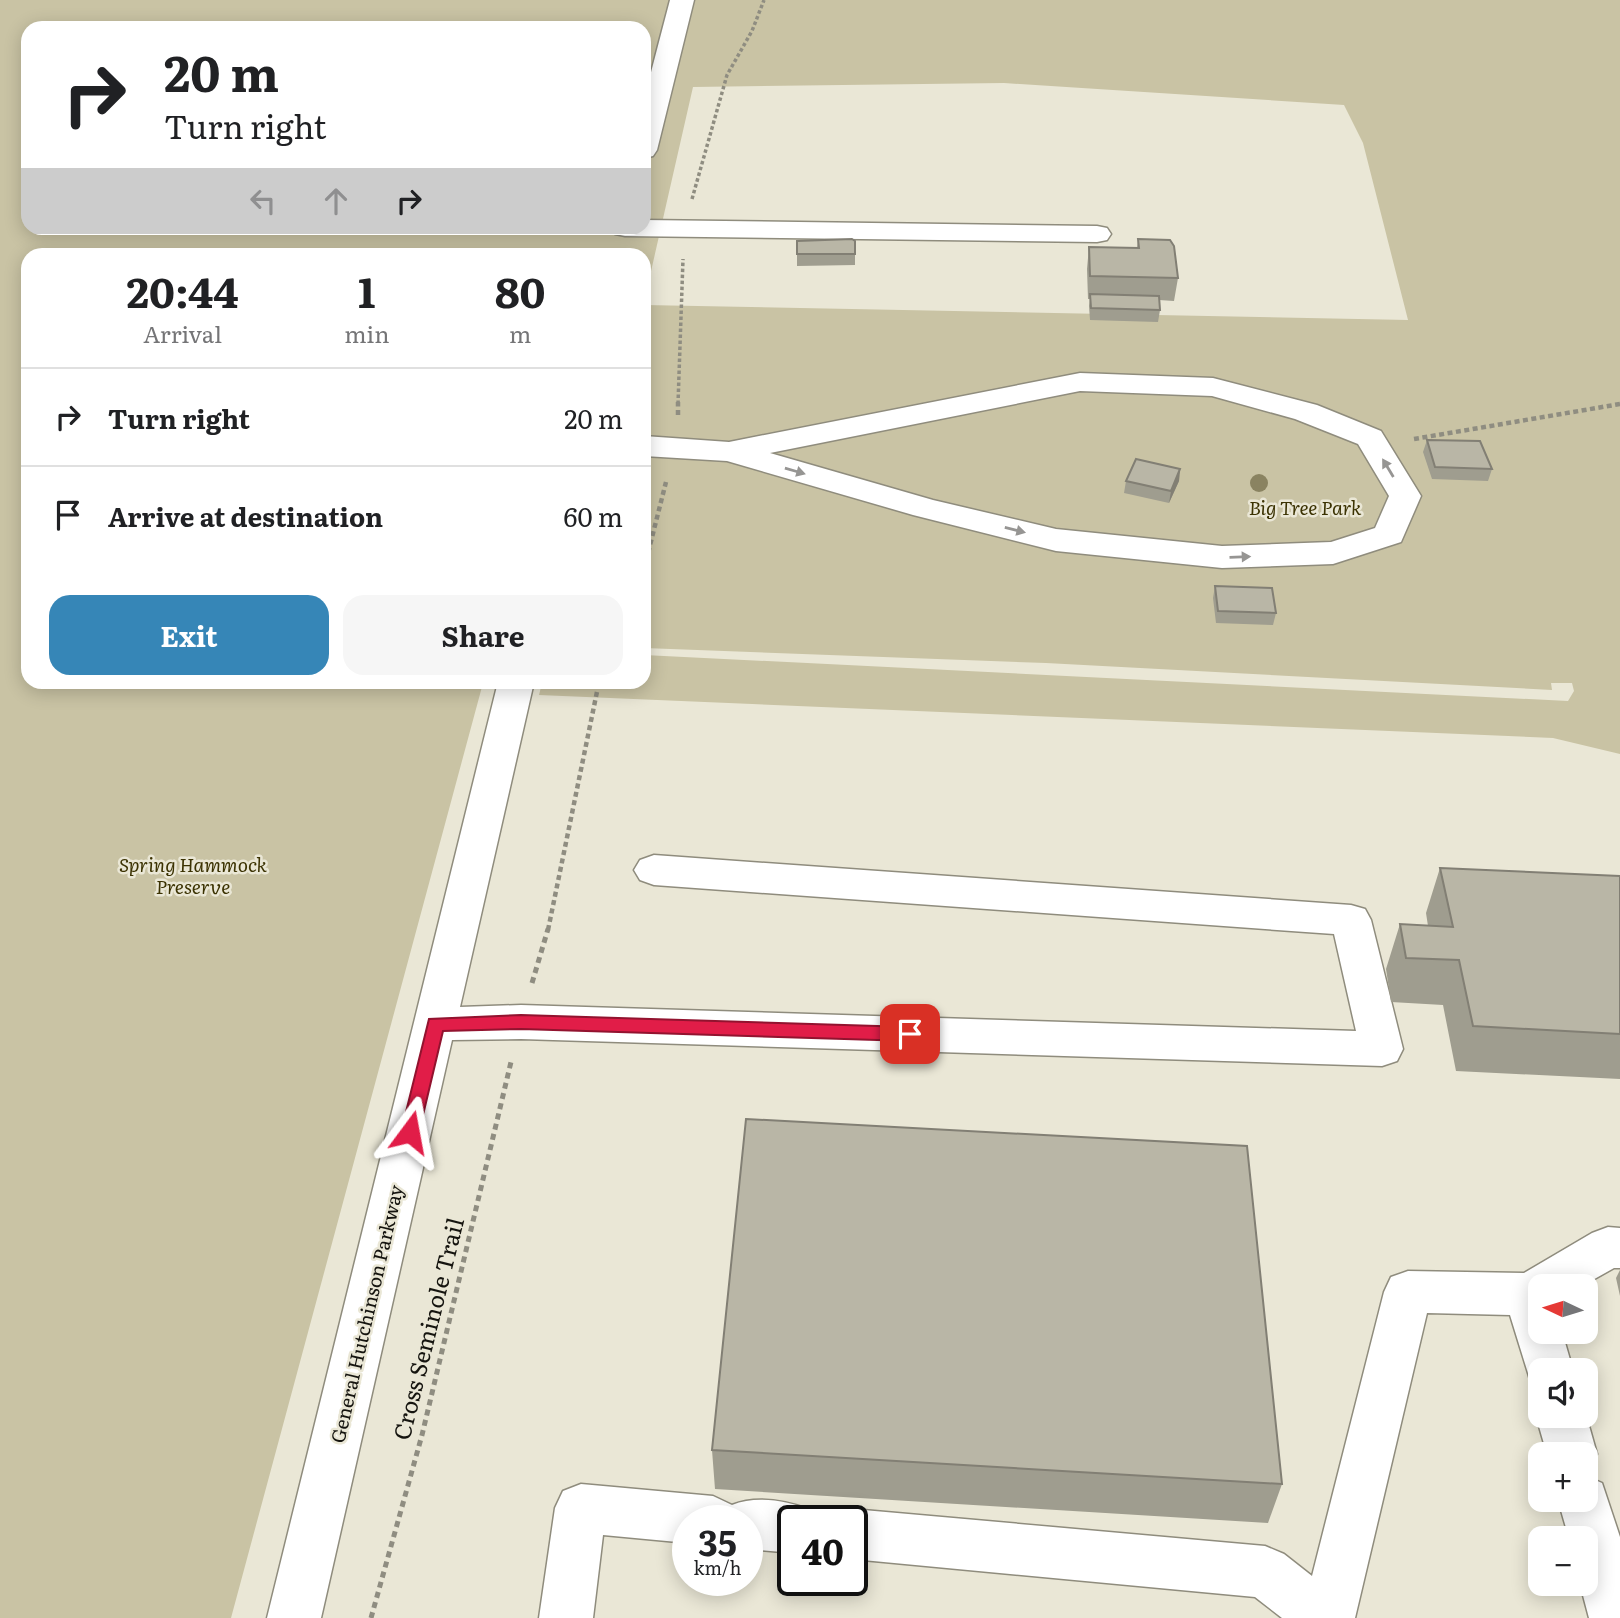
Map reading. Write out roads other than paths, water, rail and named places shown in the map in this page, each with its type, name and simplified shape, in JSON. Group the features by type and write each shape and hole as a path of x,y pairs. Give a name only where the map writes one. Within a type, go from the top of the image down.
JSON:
{"street":[{"path":"651,122 681,0"},
{"path":"651,228 1097,234"},
{"path":"651,446 729,452 925,508 1056,540 1222,557 1333,553 1390,536 1405,496 1370,438 1306,412 1213,387 1080,382 729,452"},
{"name":"General Hutchinson Parkway","path":"295,1618 514,689"},
{"path":"436,1024 535,1022 1382,1049 1351,920 654,870"},
{"path":"1562,1274 1608,1247 1620,1248"},
{"path":"868,1535 1265,1572 1326,1618 1408,1292 1528,1289"},
{"path":"566,1618 581,1508 672,1517"},
{"path":"1587,1512 1616,1618"}],"park label":[{"name":"Big Tree Park","path":"1305,508"},
{"name":"Spring Hammock Preserve","path":"193,876"}]}
